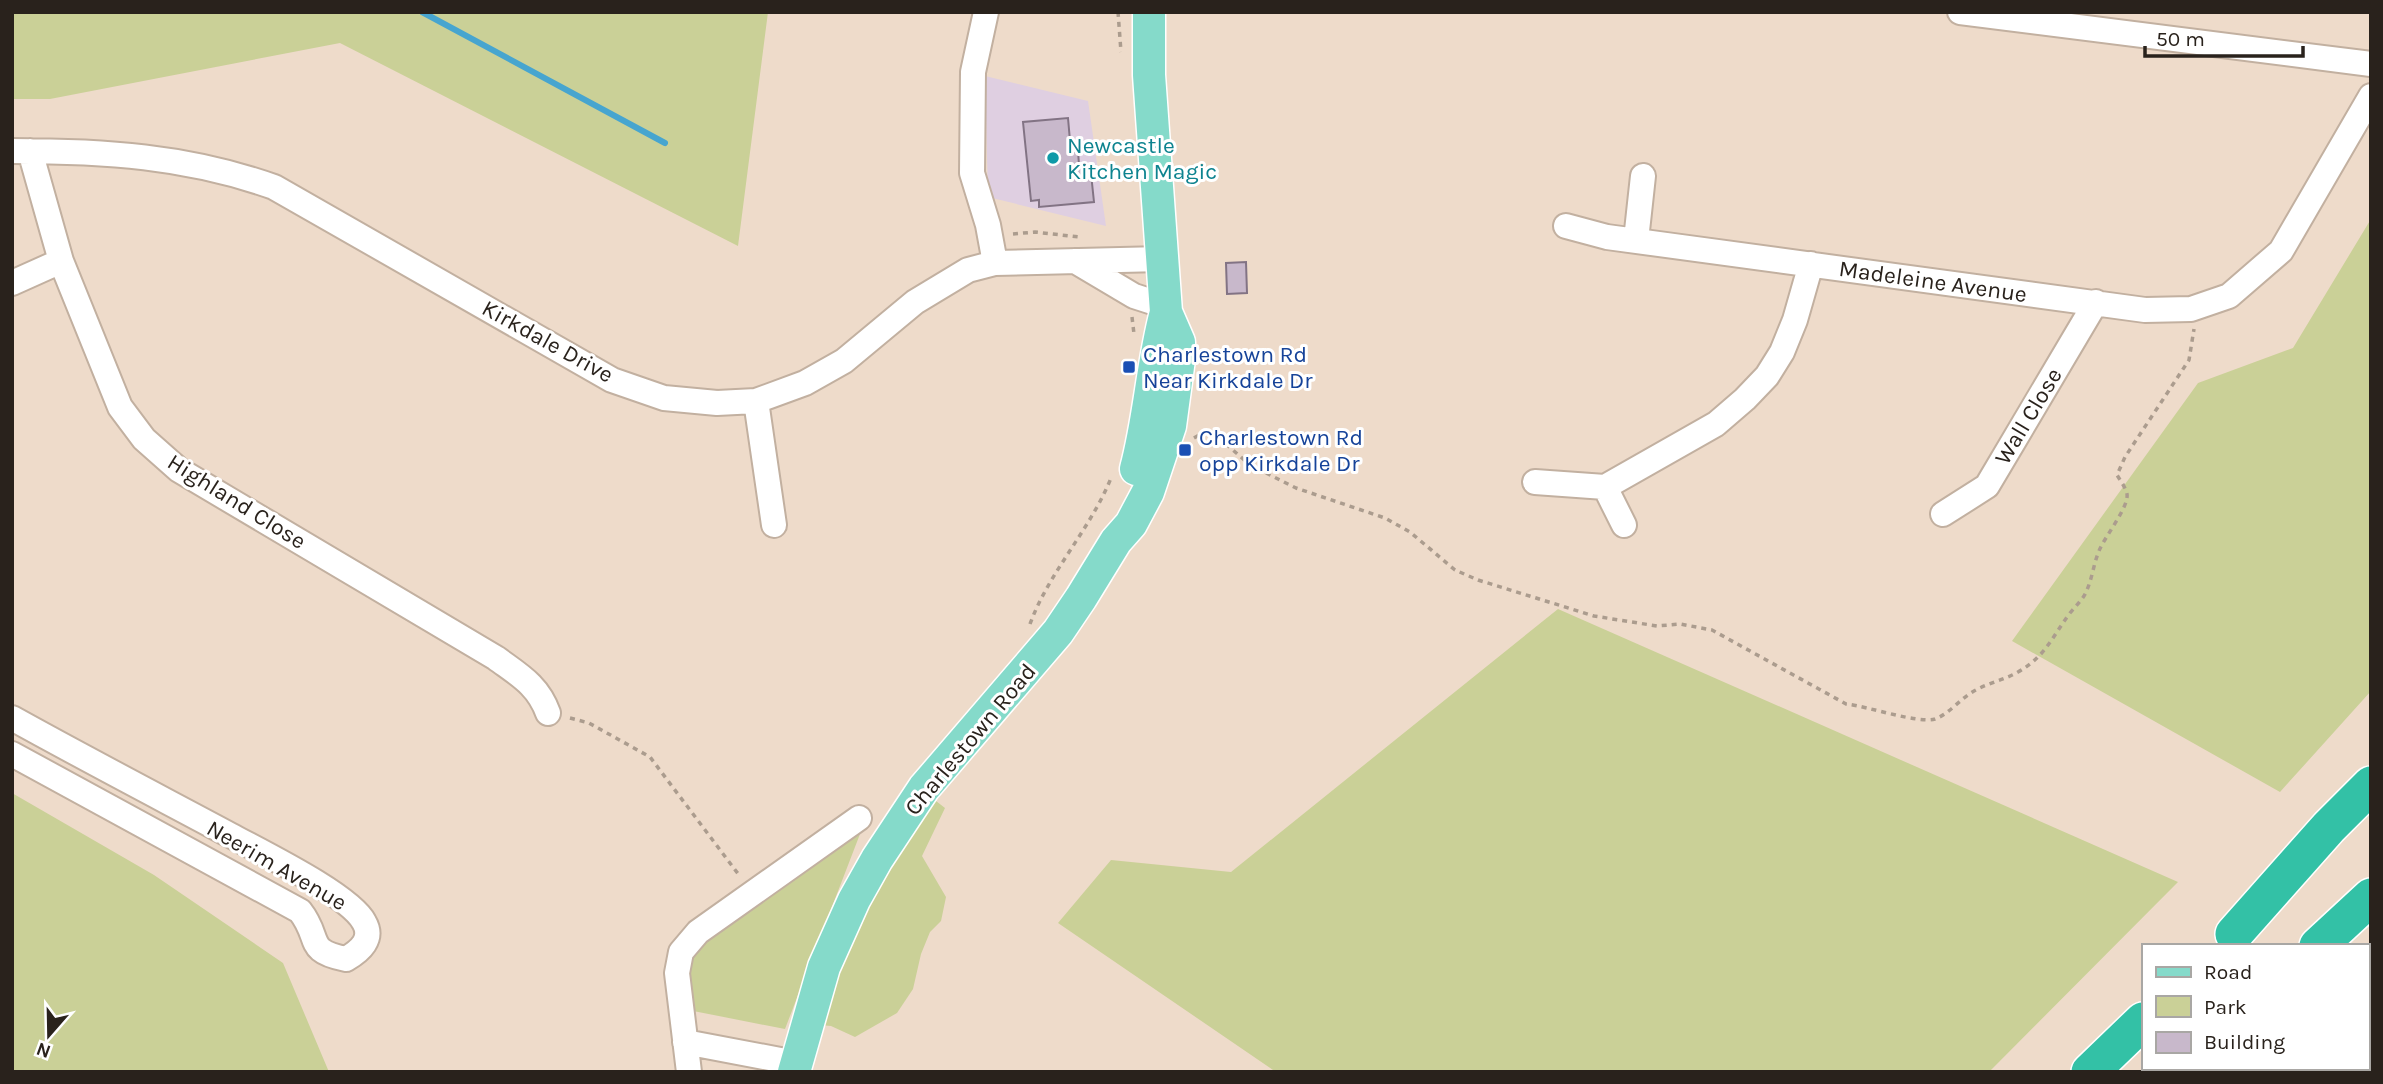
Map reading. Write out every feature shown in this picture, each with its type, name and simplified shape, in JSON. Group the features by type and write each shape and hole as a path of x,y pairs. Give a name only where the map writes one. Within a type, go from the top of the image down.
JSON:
{"highway":[{"path":"2228,940 2329,827 2371,785"},
{"path":"2228,940 2371,820"},
{"path":"2320,944 2371,897"},
{"path":"2090,1072 2142,1022"}],"main road":[{"name":"Charlestown Road","path":"795,1068 824,967 854,900 877,859 925,788 1058,632 1116,541 1130,524 1148,492 1170,426 1179,342 1166,309 1149,75 1149,12"}],"street":[{"path":"986,12 973,72 972,173 988,225 995,262"},
{"path":"1960,12 2371,64"},
{"name":"Madeleine Avenue","path":"1566,226 1607,237 2145,310 2194,307 2229,296 2281,251 2371,96"},
{"name":"Kirkdale Drive","path":"21,151 155,157 236,173 274,187 612,380 664,398 717,403 756,401 805,383 844,361 915,302 968,270 995,262 1162,259"},
{"name":"Highland Close","path":"21,151 61,261 120,407 144,439 179,470 496,658 530,683 542,696 548,713"},
{"path":"1636,240 1643,176"},
{"path":"12,282 61,261"},
{"path":"1074,261 1134,296 1166,309"},
{"path":"1535,482 1605,487 1716,424 1767,376 1782,352 1795,320 1811,264"},
{"name":"Wall Close","path":"1943,514 1987,486 2096,302"},
{"path":"756,401 774,525"},
{"path":"1605,487 1624,525"},
{"name":"Neerim Avenue","path":"12,718 293,869 354,910 363,919 368,930 367,939 359,952 346,959 325,955 318,948 309,923 300,911 12,754"},
{"path":"689,1072 677,973 681,952 698,932 859,818"},
{"name":"Charlestown Road","path":"685,1042 795,1068"}],"path":[{"path":"1191,442 1196,435 1209,429 1250,465 1296,488 1385,518 1410,532 1455,570 1478,580 1594,616 1657,626 1680,624 1712,630 1846,704 1866,706 1912,719 1931,720 1941,716 1966,695 1987,683 2017,673 2046,650 2083,597 2096,567 2098,553 2116,518 2126,507 2127,493 2117,475 2125,457 2189,360 2194,307"},
{"path":"1132,315 1134,337"},
{"path":"1029,626 1040,601 1104,495 1113,472"},
{"path":"548,713 589,723 650,757 753,893"}],"shaded area":[{"path":"985,76 1088,101 1106,226 988,197"}],"green space":[{"path":"12,12 768,12 738,246 340,43 50,99 12,99"},
{"path":"2371,219 2371,691 2280,792 2012,641 2198,383 2293,348"},
{"path":"1558,609 2178,882 1989,1072 1276,1072 1058,923 1111,860 1231,872"},
{"path":"12,793 154,875 283,963 329,1072 12,1072"},
{"path":"936,801 945,808 922,856 946,897 941,921 930,932 921,954 913,989 897,1013 855,1037 831,1026 820,1025 856,912 929,802"},
{"path":"860,834 785,1029 683,1009 688,944"},
{"path":"2371,1004 2371,1072 2298,1072 2369,1070"}],"building":[{"name":"Newcastle Kitchen Magic","path":"1068,118 1071,152 1078,151 1079,165 1090,164 1094,202 1039,207 1039,200 1031,201 1023,122"},
{"path":"1246,262 1247,293 1227,294 1226,263"}],"waterway":[{"path":"422,12 665,143"}],"place":[{"name":"Newcastle Kitchen Magic","path":"1053,158"},
{"name":"Charlestown Rd Near Kirkdale Dr","path":"1129,367"},
{"name":"Charlestown Rd opp Kirkdale Dr","path":"1185,450"}]}
